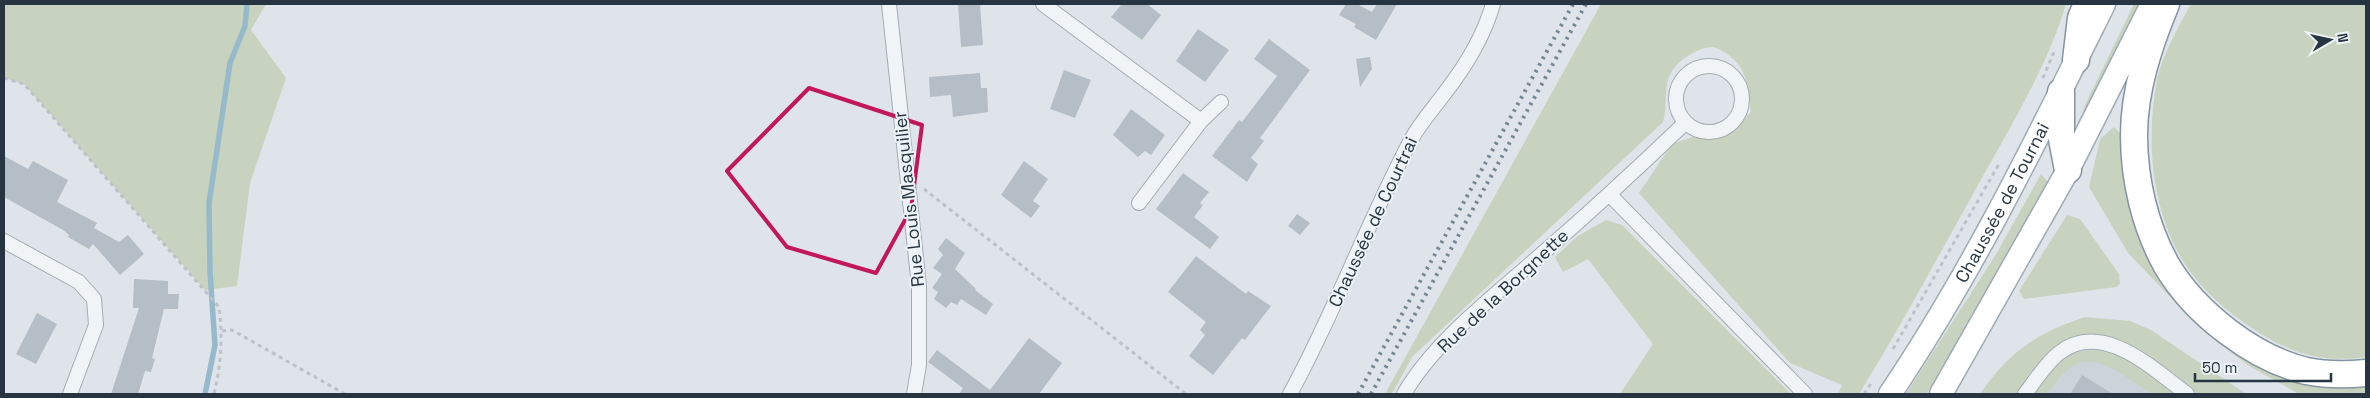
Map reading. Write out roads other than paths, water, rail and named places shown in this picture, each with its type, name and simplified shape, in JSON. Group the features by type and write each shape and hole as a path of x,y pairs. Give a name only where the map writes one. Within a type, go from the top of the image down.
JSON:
{"highway":[{"path":"2066,52 2087,4"},
{"path":"2166,4 2141,80 2134,135 2138,184 2146,218 2168,266 2196,304 2224,329 2266,357 2306,371 2338,375 2366,374"},
{"path":"2050,88 2068,170"}],"main road":[{"name":"Chaussée de Tournai","path":"1882,386 1922,346 1979,248 2066,52 2104,4"},
{"path":"1941,394 2068,170 2152,4"}],"street":[{"name":"Rue Louis Masquilier","path":"889,4 918,286 919,365 914,394"},
{"path":"1043,4 1201,121"},
{"name":"Chaussée de Courtrai","path":"1290,394 1333,306 1388,184 1416,130 1468,59 1488,20 1493,4"},
{"path":"1712,65 1723,68 1734,77 1741,88 1742,101 1739,114 1730,125 1715,132 1700,132 1685,123 1678,113 1675,101 1678,85 1685,75 1697,68 1712,65"},
{"path":"1139,204 1201,121 1221,102"},
{"name":"Rue de la Borgnette","path":"1404,394 1414,377 1466,321 1610,195 1685,123"},
{"path":"1610,195 1781,372 1805,394"},
{"path":"4,241 79,282 94,299 96,325 70,394"},
{"path":"2025,394 2059,353 2082,341 2112,344 2136,356 2187,394"}],"waterway":[{"path":"205,394 215,345 210,272 209,203 230,63 245,26 247,4"}],"railway":[{"path":"1358,394 1573,4"},
{"path":"1371,394 1586,4"}]}
